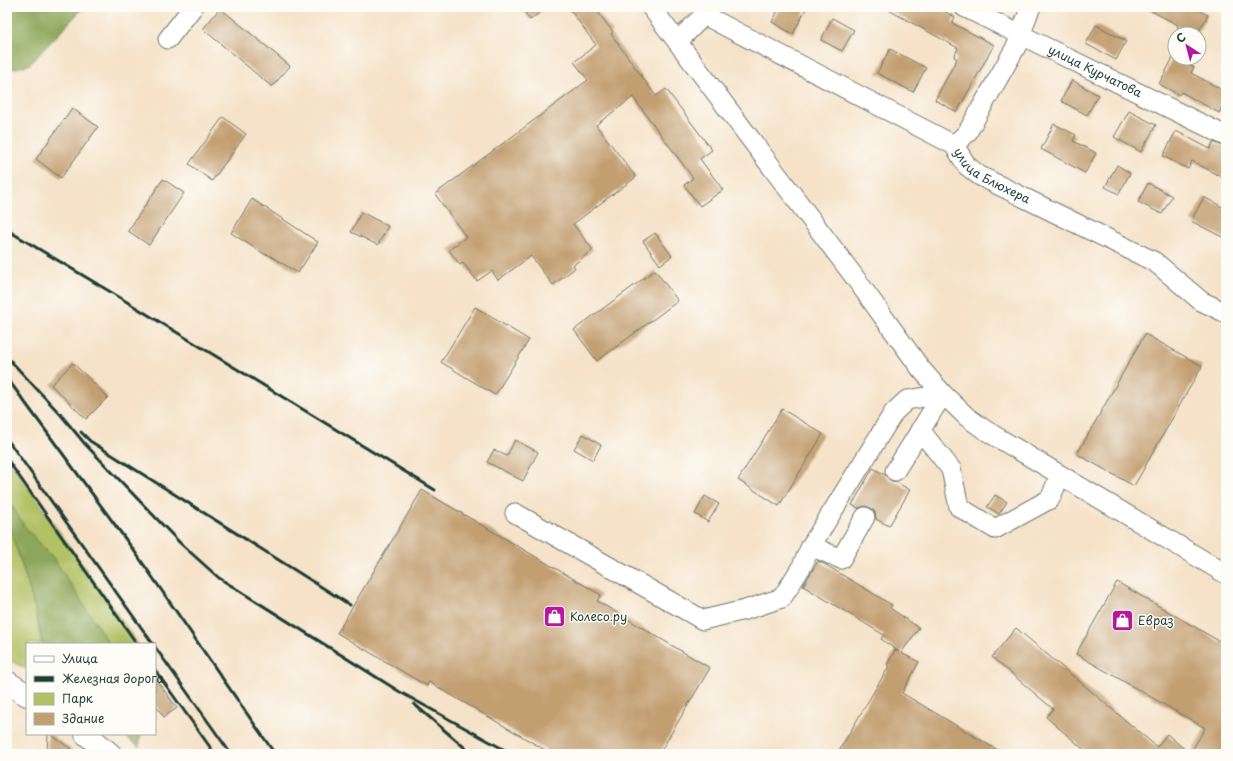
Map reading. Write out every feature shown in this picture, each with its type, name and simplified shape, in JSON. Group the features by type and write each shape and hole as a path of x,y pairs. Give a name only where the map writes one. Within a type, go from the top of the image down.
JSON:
{"main road":[{"path":"7,682 26,694"},
{"path":"87,735 110,754"}],"street":[{"path":"168,39 193,7"},
{"path":"651,7 853,275 916,363 943,394 967,417 985,430 1226,574"},
{"name":"улица Курчатова","path":"964,7 1226,136"},
{"path":"954,145 967,133 1021,35 1031,7"},
{"name":"улица Блюхера","path":"678,41 704,15 954,145 967,166 980,176 1155,262 1201,301 1226,312"},
{"path":"895,471 943,394"},
{"path":"515,513 703,620 745,610 782,598 802,566 811,546 894,412 907,400 943,394"},
{"path":"920,430 951,469 959,507 995,529 1050,499 1060,476"},
{"path":"811,546 841,559 865,517"}],"green space":[{"path":"7,7 84,7 29,65 7,70"},
{"path":"7,457 137,643 108,643 55,560 24,526 7,500"},
{"path":"7,500 24,526 55,560 108,643 42,643 37,616 22,564 7,522"},
{"path":"7,522 32,597 42,643 26,643 26,668 7,659"},
{"path":"123,735 141,735 139,747"}],"building":[{"path":"521,7 547,7 530,20"},
{"path":"568,7 594,7 613,32 611,34 656,96 666,89 712,150 700,159 723,190 700,206 684,185 693,178 633,97 596,125 636,177 573,224 593,250 573,265 575,268 553,285 531,256 498,280 492,271 477,281 463,263 460,265 449,250 466,237 435,194 588,80 574,62 596,45"},
{"path":"780,7 807,7 793,34 772,22"},
{"path":"883,7 936,7 955,17 952,23 994,45 957,112 935,100 957,59 954,57 958,48"},
{"path":"1144,7 1193,7 1208,15 1202,26 1178,25"},
{"path":"220,8 290,66 272,87 203,29"},
{"path":"832,18 854,30 842,51 821,40"},
{"path":"1096,25 1126,41 1116,60 1086,44"},
{"path":"890,49 926,68 913,92 877,73"},
{"path":"1169,66 1192,66 1194,67 1191,73 1226,92 1226,101 1219,113 1181,92 1179,95 1159,84"},
{"path":"1072,80 1098,95 1087,115 1061,101"},
{"path":"72,108 98,127 61,178 36,159"},
{"path":"1129,111 1156,125 1141,152 1114,137"},
{"path":"223,117 246,134 212,181 189,164"},
{"path":"1054,124 1076,135 1073,141 1096,153 1085,173 1041,149"},
{"path":"1176,131 1210,149 1213,142 1226,147 1226,179 1192,161 1188,169 1163,156"},
{"path":"1117,165 1130,173 1119,194 1105,187"},
{"path":"163,179 184,193 149,245 128,231"},
{"path":"1148,183 1172,196 1162,214 1138,202"},
{"path":"1204,197 1226,209 1226,239 1191,221"},
{"path":"252,199 318,242 298,273 231,233"},
{"path":"361,212 388,226 378,245 351,232"},
{"path":"655,233 672,256 660,265 643,241"},
{"path":"655,270 678,301 597,361 574,330"},
{"path":"475,307 529,340 495,395 441,362"},
{"path":"1145,334 1202,366 1134,486 1077,454"},
{"path":"73,363 108,397 86,419 51,385"},
{"path":"782,409 823,434 779,506 738,480"},
{"path":"583,434 601,445 593,460 574,449"},
{"path":"515,440 538,452 523,481 487,462 494,450 507,456"},
{"path":"873,468 885,475 890,480 910,490 889,526 876,519 875,512 871,508 865,506 858,508 852,505"},
{"path":"422,490 601,595 597,601 710,668 659,754 552,754 429,682 427,686 337,633"},
{"path":"995,495 1007,502 999,514 987,507"},
{"path":"705,496 719,504 708,522 695,514"},
{"path":"818,561 892,605 890,608 919,628 901,653 919,662 902,693 1004,754 837,754 889,666 887,665 895,650 899,652 881,639 884,635 803,586"},
{"path":"1117,582 1226,645 1226,754 1190,754 1205,728 1076,654"},
{"path":"1016,628 1157,747 1167,734 1190,754 1089,754 1046,717 1053,709 992,657"},
{"path":"156,679 177,708 164,717 156,706"},
{"path":"48,735 51,735 78,754 47,754"}],"railway":[{"path":"7,230 435,490"},
{"path":"7,357 61,415 85,444 180,543 219,578 400,692 512,754"},
{"path":"7,378 135,552 275,754"},
{"path":"81,432 90,441 350,605"},
{"path":"7,439 152,643"},
{"path":"7,459 136,643"},
{"path":"156,648 231,754"},
{"path":"156,671 215,754"},
{"path":"414,704 472,754"}],"place":[{"name":"Колесо.ру","path":"554,617"},
{"name":"Евраз","path":"1122,621"}]}
